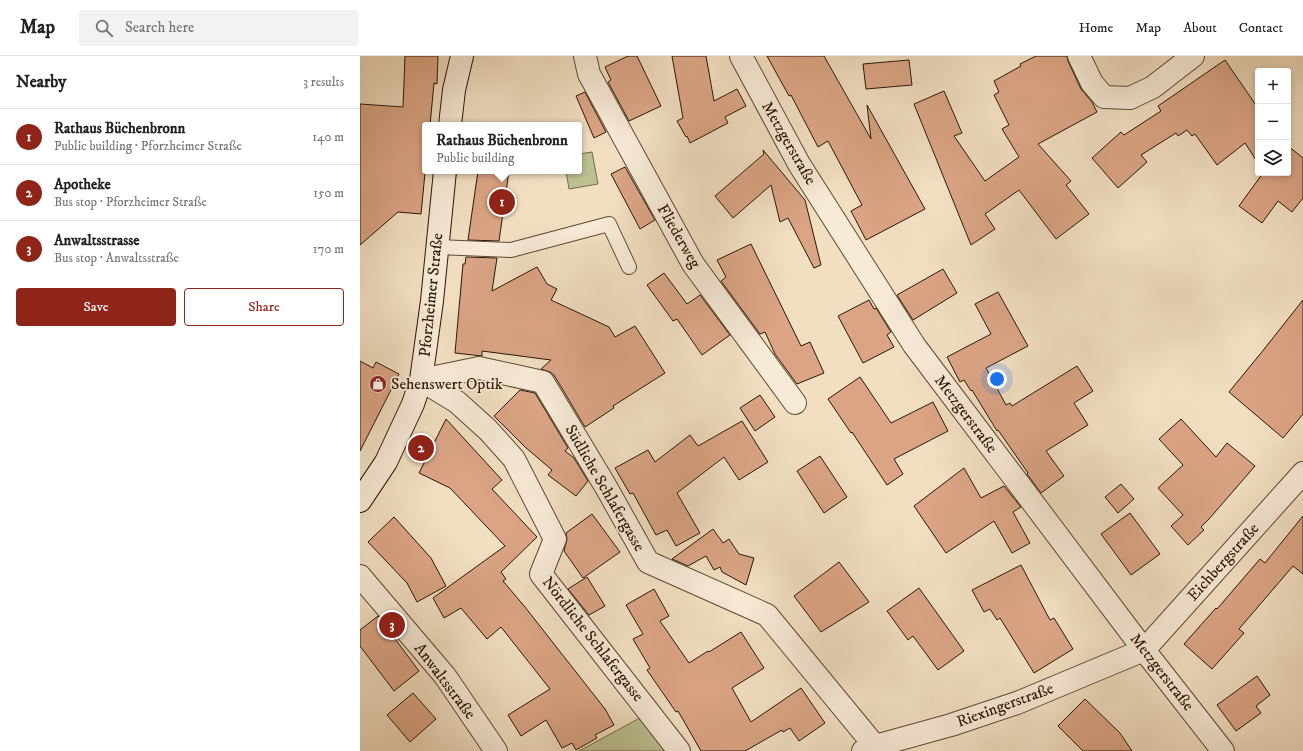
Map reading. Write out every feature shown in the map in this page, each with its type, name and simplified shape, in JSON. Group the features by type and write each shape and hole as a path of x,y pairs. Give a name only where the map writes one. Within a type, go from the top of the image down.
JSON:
{"street":[{"path":"450,122 454,90 462,56"},
{"name":"Fliederweg","path":"585,56 589,74 694,264 795,403"},
{"name":"Metzgerstraße","path":"741,56 799,164 914,345 1144,650 1223,751"},
{"path":"1079,56 1092,83 1104,96 1130,98 1153,86 1193,56"},
{"name":"Pforzheimer Straße","path":"360,501 386,462 413,404 421,380 445,174"},
{"name":"Südliche Schlafergasse","path":"421,380 479,368 543,382 606,487 648,562 767,615 873,749"},
{"name":"Nördliche Schlafergasse","path":"421,380 457,402 488,430 514,459 555,539 541,574 679,751"},
{"name":"Eichbergstraße","path":"1144,650 1303,473"},
{"name":"Anwaltsstraße","path":"360,576 444,676 496,751"},
{"name":"Riexingerstraße","path":"873,749 1017,703 1144,650"}],"lane":[{"path":"437,247 511,250 609,224 629,267"}],"green space":[{"path":"592,152 598,184 569,189 566,174 582,174 582,154"},
{"path":"649,713 679,751 579,751"}],"building":[{"path":"405,56 438,56 437,84 434,83 430,122 422,122 422,174 425,174 421,214 398,212 360,245 360,104 403,107"},
{"path":"628,56 637,56 661,106 629,121 608,82 611,80 605,67"},
{"path":"672,56 706,56 714,101 737,89 746,106 725,117 728,123 690,143 677,121 683,118"},
{"path":"767,56 824,56 871,139 867,105 925,209 866,240 851,211 862,205 828,141 818,147 791,95 789,96"},
{"path":"1036,56 1067,56 1081,89 1092,102 1097,112 1038,144 1071,181 1066,185 1089,214 1056,239 1019,190 985,214 995,229 971,245 914,104 944,91 962,133 954,136 985,181 1019,157 1002,129 1009,125 994,95 999,92 994,81 1021,66 1020,64"},
{"path":"909,60 912,85 866,89 863,64"},
{"path":"1225,60 1255,104 1255,158 1245,143 1217,165 1195,134 1192,136 1187,130 1178,136 1176,133 1141,155 1147,162 1118,188 1092,158 1121,132 1124,135 1161,111 1158,106"},
{"path":"585,92 606,132 594,138 576,96"},
{"path":"1291,148 1303,158 1303,198 1292,212 1278,201 1262,223 1239,206 1261,176 1291,176"},
{"path":"763,150 805,200 821,265 814,268 788,218 780,222 771,185 733,218 715,196 764,154"},
{"path":"625,167 655,220 640,229 611,174"},
{"path":"478,174 509,174 499,241 468,240"},
{"path":"751,244 801,346 810,342 824,373 797,384 775,354 765,332 760,334 721,281 726,277 717,260"},
{"path":"466,257 497,258 492,291 537,267 547,284 557,289 551,300 609,327 615,337 635,326 665,373 613,406 614,408 585,427 554,375 541,369 551,360 482,351 482,356 455,353 463,264 465,264"},
{"path":"943,269 957,293 913,320 897,295"},
{"path":"664,273 687,304 700,295 730,335 702,355 677,319 673,321 647,285"},
{"path":"998,292 1028,346 986,368 1006,405 1010,403 1012,406 1077,366 1093,391 1074,403 1088,425 1046,451 1064,476 1041,493 998,430 997,431 972,390 971,391 964,380 960,382 947,357 991,334 975,304"},
{"path":"869,300 874,309 876,308 891,332 887,335 894,347 863,363 838,316"},
{"path":"1303,300 1303,414 1283,438 1229,392"},
{"path":"360,361 373,368 376,362 399,374 360,451"},
{"path":"860,377 891,423 933,402 948,431 894,459 903,474 887,485 828,399"},
{"path":"520,390 535,393 568,448 565,451 574,458 588,481 576,496 548,475 552,470 525,447 494,416"},
{"path":"760,395 775,417 755,431 740,408"},
{"path":"446,419 502,480 492,489 537,537 501,572 506,579 503,581 605,709 614,725 595,735 597,738 576,750 572,743 562,748 546,720 521,736 508,715 550,689 501,627 487,639 461,608 444,618 433,598 505,546 450,488 419,473"},
{"path":"1181,419 1216,457 1227,443 1255,466 1201,527 1204,530 1188,545 1171,526 1183,515 1158,488 1183,465 1159,439"},
{"path":"742,421 768,462 739,480 724,457 677,493 700,533 676,546 667,530 656,535 633,493 630,494 615,468 648,450 655,462 690,435 698,446"},
{"path":"820,456 847,497 824,513 797,471"},
{"path":"964,468 981,498 1004,486 1021,507 1013,512 1030,543 1012,553 994,521 946,553 914,506"},
{"path":"1121,484 1134,499 1118,513 1105,497"},
{"path":"1130,513 1160,554 1131,575 1101,534"},
{"path":"592,514 620,552 583,578 564,551 567,539 566,533"},
{"path":"1303,516 1303,574 1293,566 1239,629 1244,633 1212,669 1184,644 1216,608 1217,609 1260,559 1265,563"},
{"path":"394,517 431,558 446,586 417,602 407,583 368,542"},
{"path":"713,529 723,543 729,539 739,554 754,558 746,585 722,572 720,567 714,570 706,556 688,566 672,559"},
{"path":"839,562 869,602 821,632 794,596"},
{"path":"1021,565 1050,620 1054,618 1073,649 1034,673 1000,618 997,620 990,609 984,612 972,590"},
{"path":"587,577 605,606 589,615 568,589"},
{"path":"919,588 964,651 938,670 913,636 908,640 887,611"},
{"path":"654,589 669,616 660,621 689,663 741,632 764,668 732,688 751,722 801,688 825,723 799,741 790,728 783,732 782,730 745,751 701,751 678,711 676,712 647,670 650,668 633,639 643,634 626,605"},
{"path":"378,616 419,671 394,691 360,646 360,630"},
{"path":"1257,676 1270,695 1256,706 1261,713 1236,731 1217,705"},
{"path":"413,693 436,719 410,742 387,715"},
{"path":"1085,699 1120,733 1132,751 1083,751 1058,726"}],"place":[{"name":"Rathaus Büchenbronn","path":"502,202"},
{"name":"Sehenswert Optik","path":"378,384"},
{"name":"Apotheke","path":"421,448"},
{"name":"Anwaltsstrasse","path":"392,625"}]}
